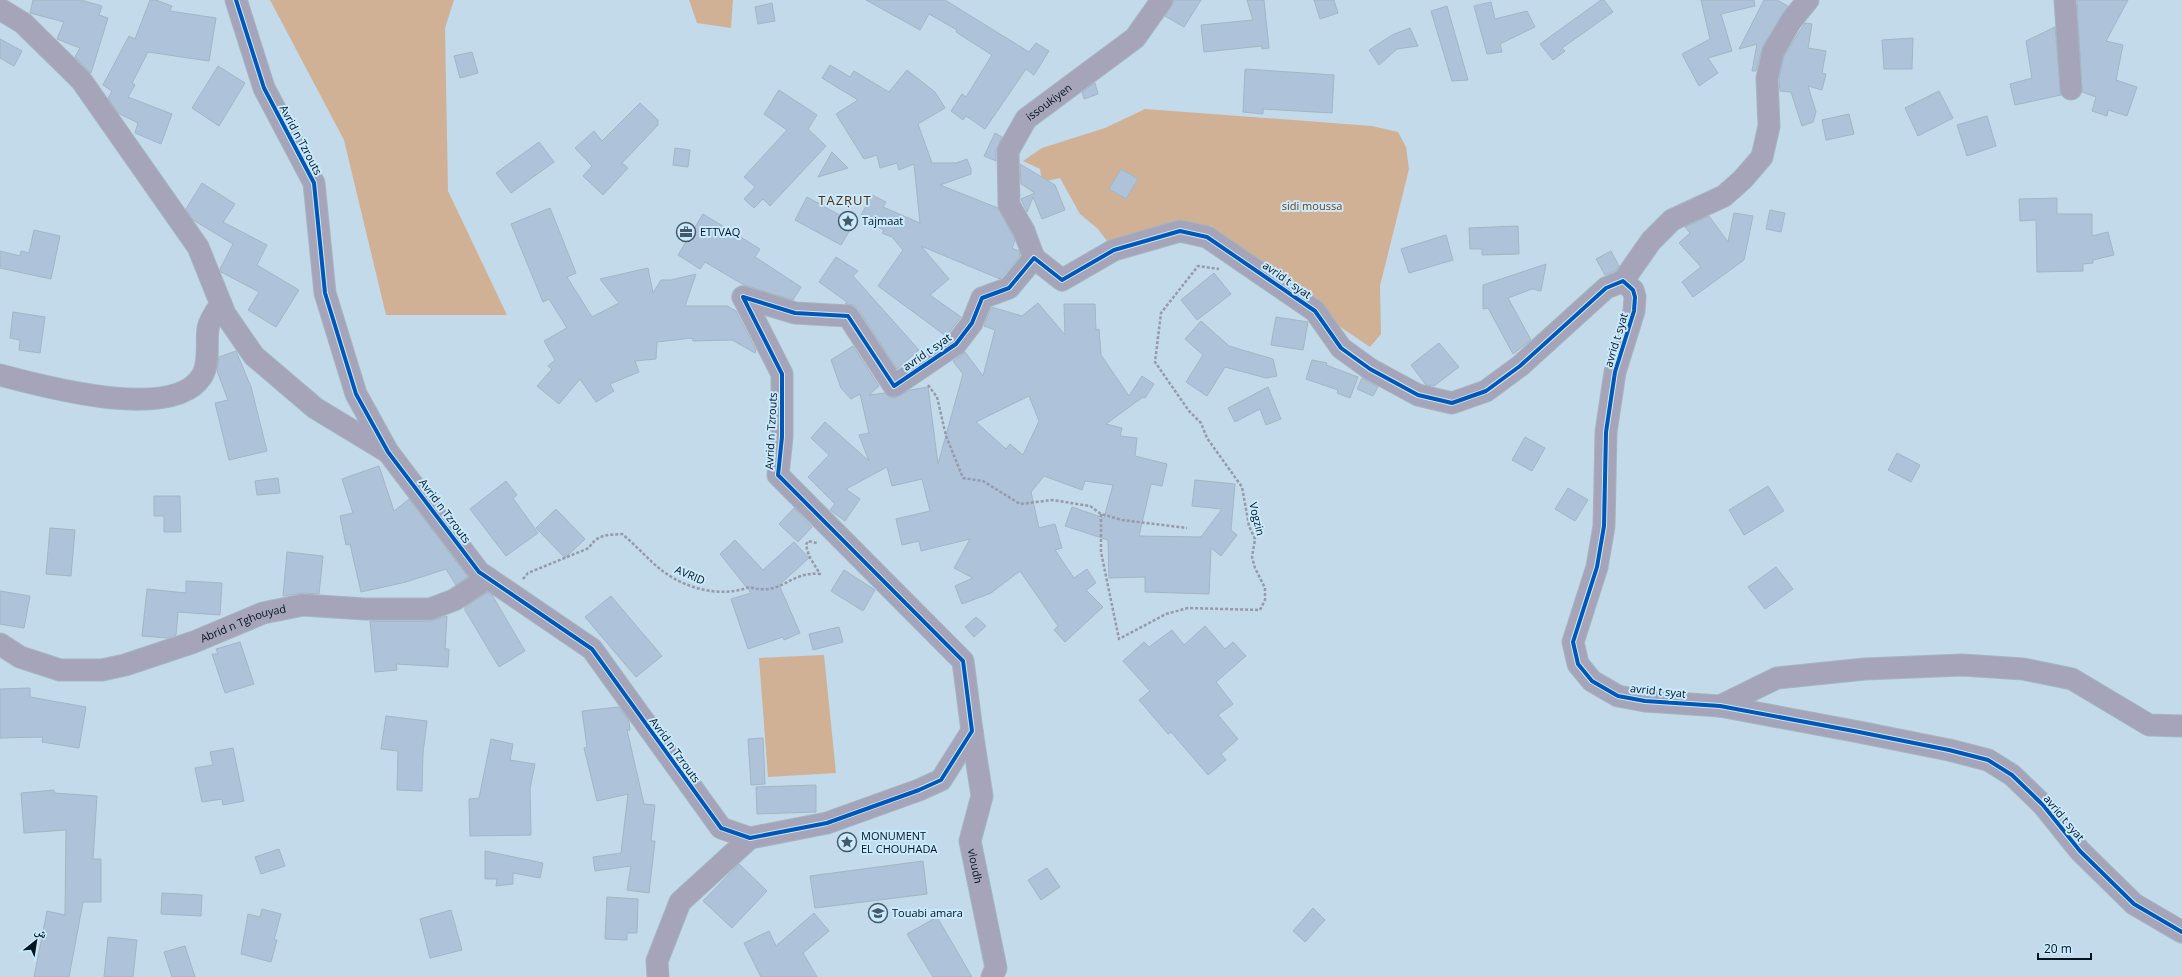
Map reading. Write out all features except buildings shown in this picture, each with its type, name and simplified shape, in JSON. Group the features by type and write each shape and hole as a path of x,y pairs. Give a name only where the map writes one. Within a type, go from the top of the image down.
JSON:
{"street":[{"name":"Avrid n Tzrouts","path":"236,0 264,88 314,183 325,293 356,394 388,452 479,572 592,649 721,828 750,838"},
{"name":"issoukiyen","path":"1034,258 1024,231 1009,205 1008,151 1026,119 1135,38 1162,0"},
{"path":"1623,281 1651,241 1672,220 1724,196 1744,179 1762,157 1769,126 1767,78 1773,52 1791,21 1808,0"},
{"path":"2065,0 2071,89"},
{"path":"0,8 23,23 81,80 198,247 225,314 254,356 315,408 388,452"},
{"name":"avrid t syat","path":"894,386 956,344 972,323 982,298 1009,288 1034,258 1062,280 1114,250 1180,231 1207,237 1315,311 1341,348 1370,369 1418,395 1452,403 1486,391 1520,366 1606,288 1623,281 1633,290 1636,297 1634,311 1615,372 1607,425 1604,526 1597,567 1573,642 1578,664 1592,681 1618,696 1645,701 1720,706 1949,750 1988,760 2012,776 2038,800 2080,851 2134,904 2182,932"},
{"name":"Avrid n Tzrouts","path":"894,386 848,316 795,313 743,297 782,374 782,437 778,475 963,661 972,731"},
{"path":"0,375 50,388 111,398 138,399 166,397 195,385 203,375 207,356 208,327 221,304"},
{"name":"Abrid n Tghouyad","path":"0,644 20,657 60,670 102,670 125,665 194,642 263,613 303,605 365,609 430,609 454,600 488,578"},
{"path":"1720,706 1778,678 1865,669 1962,665 2023,669 2072,679 2149,725 2182,726"},
{"path":"658,977 657,961 680,902 750,838 827,823 919,790 941,780 972,731"},
{"name":"vloudh","path":"972,731 982,796 970,841 996,968 992,977"}],"path":[{"path":"916,370 938,397 946,436 964,478 983,481 1020,504 1052,500 1090,506 1101,514 1122,520 1187,528"}],"green space":[{"path":"270,0 454,0 445,28 448,191 507,315 386,315 344,140"},
{"path":"689,0 733,0 731,28 697,23"},
{"name":"sidi moussa","path":"1145,109 1372,126 1398,132 1406,147 1409,169 1380,286 1381,334 1370,347 1220,245 1212,226 1180,231 1114,250 1098,229 1080,214 1060,178 1042,182 1040,169 1023,161 1042,148 1105,128"},
{"path":"824,655 836,773 768,777 759,658"}],"cycle path":[{"path":"236,0 264,88 314,183 325,293 356,394 388,452 479,572 592,649 721,828 750,838 827,823 919,790 941,780 972,731 963,661 778,475 782,437 782,374 743,297"},
{"path":"743,297 795,313 848,316 894,386 956,344 972,323 982,298 1009,288 1034,258 1062,280 1114,250 1180,231 1207,237 1315,311 1341,348 1370,369 1418,395 1452,403 1486,391 1520,366 1606,288 1623,281 1633,290 1635,297 1634,311 1615,372 1606,432 1604,526 1597,567 1573,642 1578,664 1592,681 1618,696 1645,701 1720,706 1949,750 1988,760 2012,775 2043,805 2080,851 2134,904 2182,932"}],"place":[{"name":"Tajmaat","path":"848,221"},
{"name":"ETTVAQ","path":"686,232"},
{"name":"MONUMENT EL CHOUHADA","path":"847,842"},
{"name":"Touabi amara","path":"878,913"}],"district":[{"name":"TAZṚUT","path":"845,200"}]}
